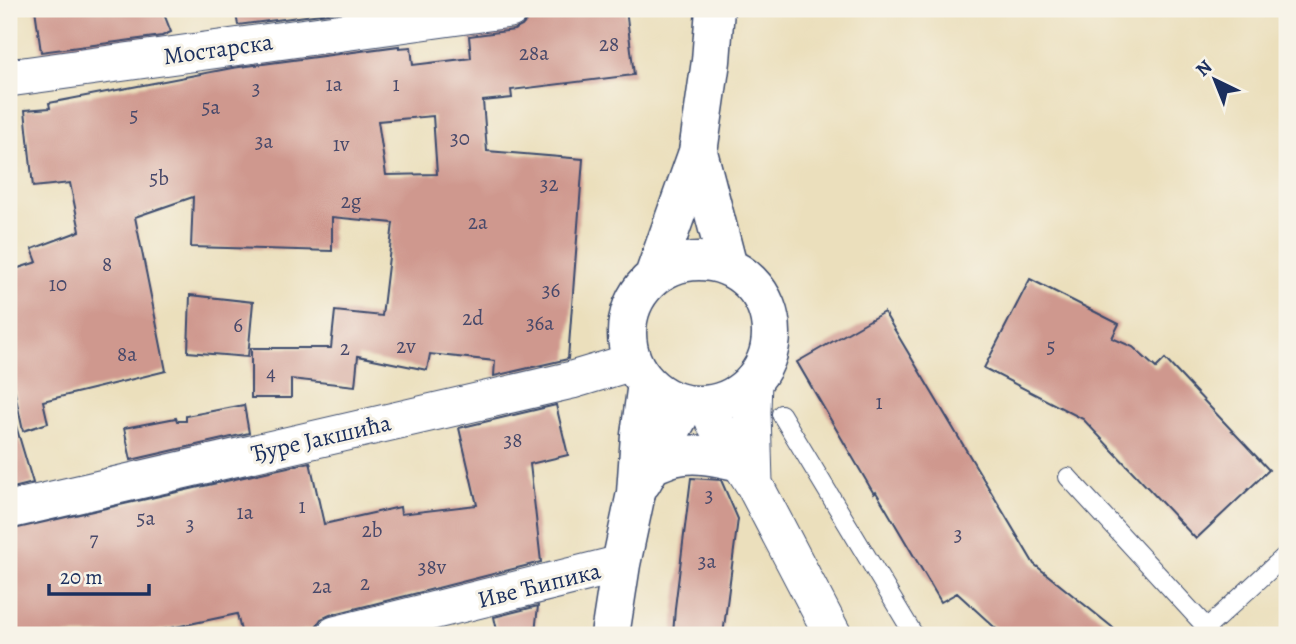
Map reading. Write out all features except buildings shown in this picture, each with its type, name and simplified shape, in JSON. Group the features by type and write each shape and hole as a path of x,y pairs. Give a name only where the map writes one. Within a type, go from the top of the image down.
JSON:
{"street":[{"name":"Мостарска","path":"9,78 510,9"},
{"path":"654,276 698,152 711,61 715,9"},
{"path":"698,152 728,267"},
{"path":"610,635 621,564 644,479 639,372 626,339 628,315 638,293 654,276 677,264 703,261 728,267 747,279 761,296 769,317 771,339 765,361 753,380 741,391 728,399 697,405 672,400 658,393 639,372"},
{"name":"Ђуре Јакшића","path":"9,510 572,380 639,372"},
{"path":"747,473 753,380"},
{"path":"697,405 715,423 747,473 833,635"},
{"path":"644,479 697,405"},
{"path":"644,479 674,457 696,455 747,473"},
{"name":"Иве Ћипика","path":"335,635 621,564"}],"lane":[{"path":"781,414 914,635"},
{"path":"1068,477 1203,632 1287,554"}]}
